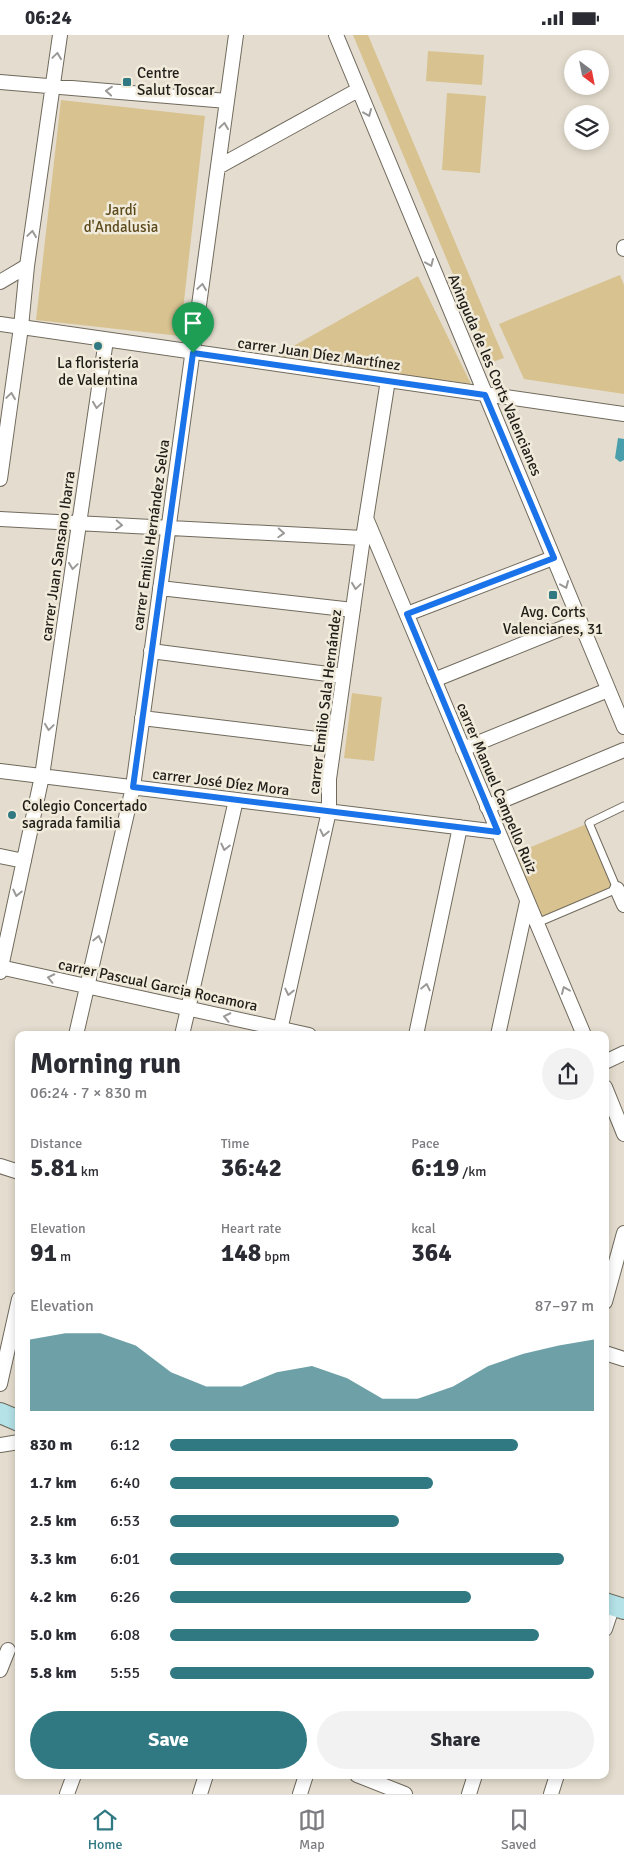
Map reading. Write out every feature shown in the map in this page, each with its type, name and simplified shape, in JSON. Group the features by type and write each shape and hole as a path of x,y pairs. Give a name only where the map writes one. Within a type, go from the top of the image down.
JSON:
{"main road":[{"path":"0,1413 15,1419"}],"street":[{"path":"0,479 21,327 27,266 60,35"},
{"name":"carrer Emilio Hernández Selva","path":"77,1031 133,787 236,35"},
{"name":"Avinguda de les Corts Valencianes","path":"336,35 624,727"},
{"path":"0,82 227,101"},
{"path":"218,167 358,90"},
{"path":"0,282 27,266"},
{"name":"carrer Juan Díez Martínez","path":"0,324 624,414"},
{"name":"carrer Juan Sansano Ibarra","path":"0,969 42,777 106,340"},
{"name":"carrer Emilio Sala Hernández","path":"280,1031 329,811 329,779 334,741 362,543 388,380"},
{"name":"carrer Manuel Campello Ruiz","path":"366,518 582,1031"},
{"path":"0,519 168,527 362,543 381,552"},
{"path":"407,614 430,600 554,558"},
{"path":"160,588 353,610"},
{"path":"434,680 580,621"},
{"path":"151,651 343,676"},
{"path":"463,749 608,690"},
{"path":"142,718 334,741"},
{"path":"487,807 624,750"},
{"name":"carrer José Díez Mora","path":"0,771 498,832"},
{"path":"183,1031 236,800"},
{"path":"417,1031 460,827"},
{"path":"0,856 24,861"},
{"path":"617,889 624,905"},
{"path":"499,1031 527,902"},
{"name":"carrer Pascual Garcia Rocamora","path":"0,969 188,1008 276,1031"},
{"path":"609,1060 624,1053"},
{"path":"609,1103 624,1134"},
{"path":"0,1166 15,1171"},
{"path":"609,1287 624,1233"},
{"path":"0,1384 15,1317"},
{"path":"609,1354 624,1359"},
{"path":"0,1445 15,1443"},
{"path":"609,1619 614,1606"},
{"path":"0,1670 9,1650"},
{"path":"67,1794 73,1779"},
{"path":"200,1794 205,1779"},
{"path":"300,1794 305,1779"},
{"path":"368,1779 405,1794"},
{"path":"469,1794 474,1779"},
{"path":"551,1794 556,1779"}],"lane":[{"path":"537,923 617,889 589,823 624,806"}],"green space":[{"path":"353,35 368,35 504,358 490,363"},
{"path":"428,51 484,55 482,85 426,81"},
{"path":"447,93 486,96 480,173 442,170"},
{"name":"Jardí d'Andalusia","path":"61,100 205,116 180,336 36,320"},
{"path":"620,275 624,285 624,394 524,379 499,324"},
{"path":"418,276 471,384 272,358"},
{"path":"352,693 382,697 374,761 344,758"},
{"path":"589,823 617,889 537,923 509,856"}],"water":[{"path":"618,438 624,439 624,460 620,462 615,458"}],"place":[{"name":"Centre Salut Toscar","path":"127,82"},
{"name":"La floristería de Valentina","path":"98,346"},
{"name":"Avg. Corts Valencianes, 31","path":"553,595"},
{"name":"Colegio Concertado sagrada familia","path":"12,815"}],"route":[{"path":"193,353 485,395 554,558 407,614 498,832 133,787 193,353"}]}
